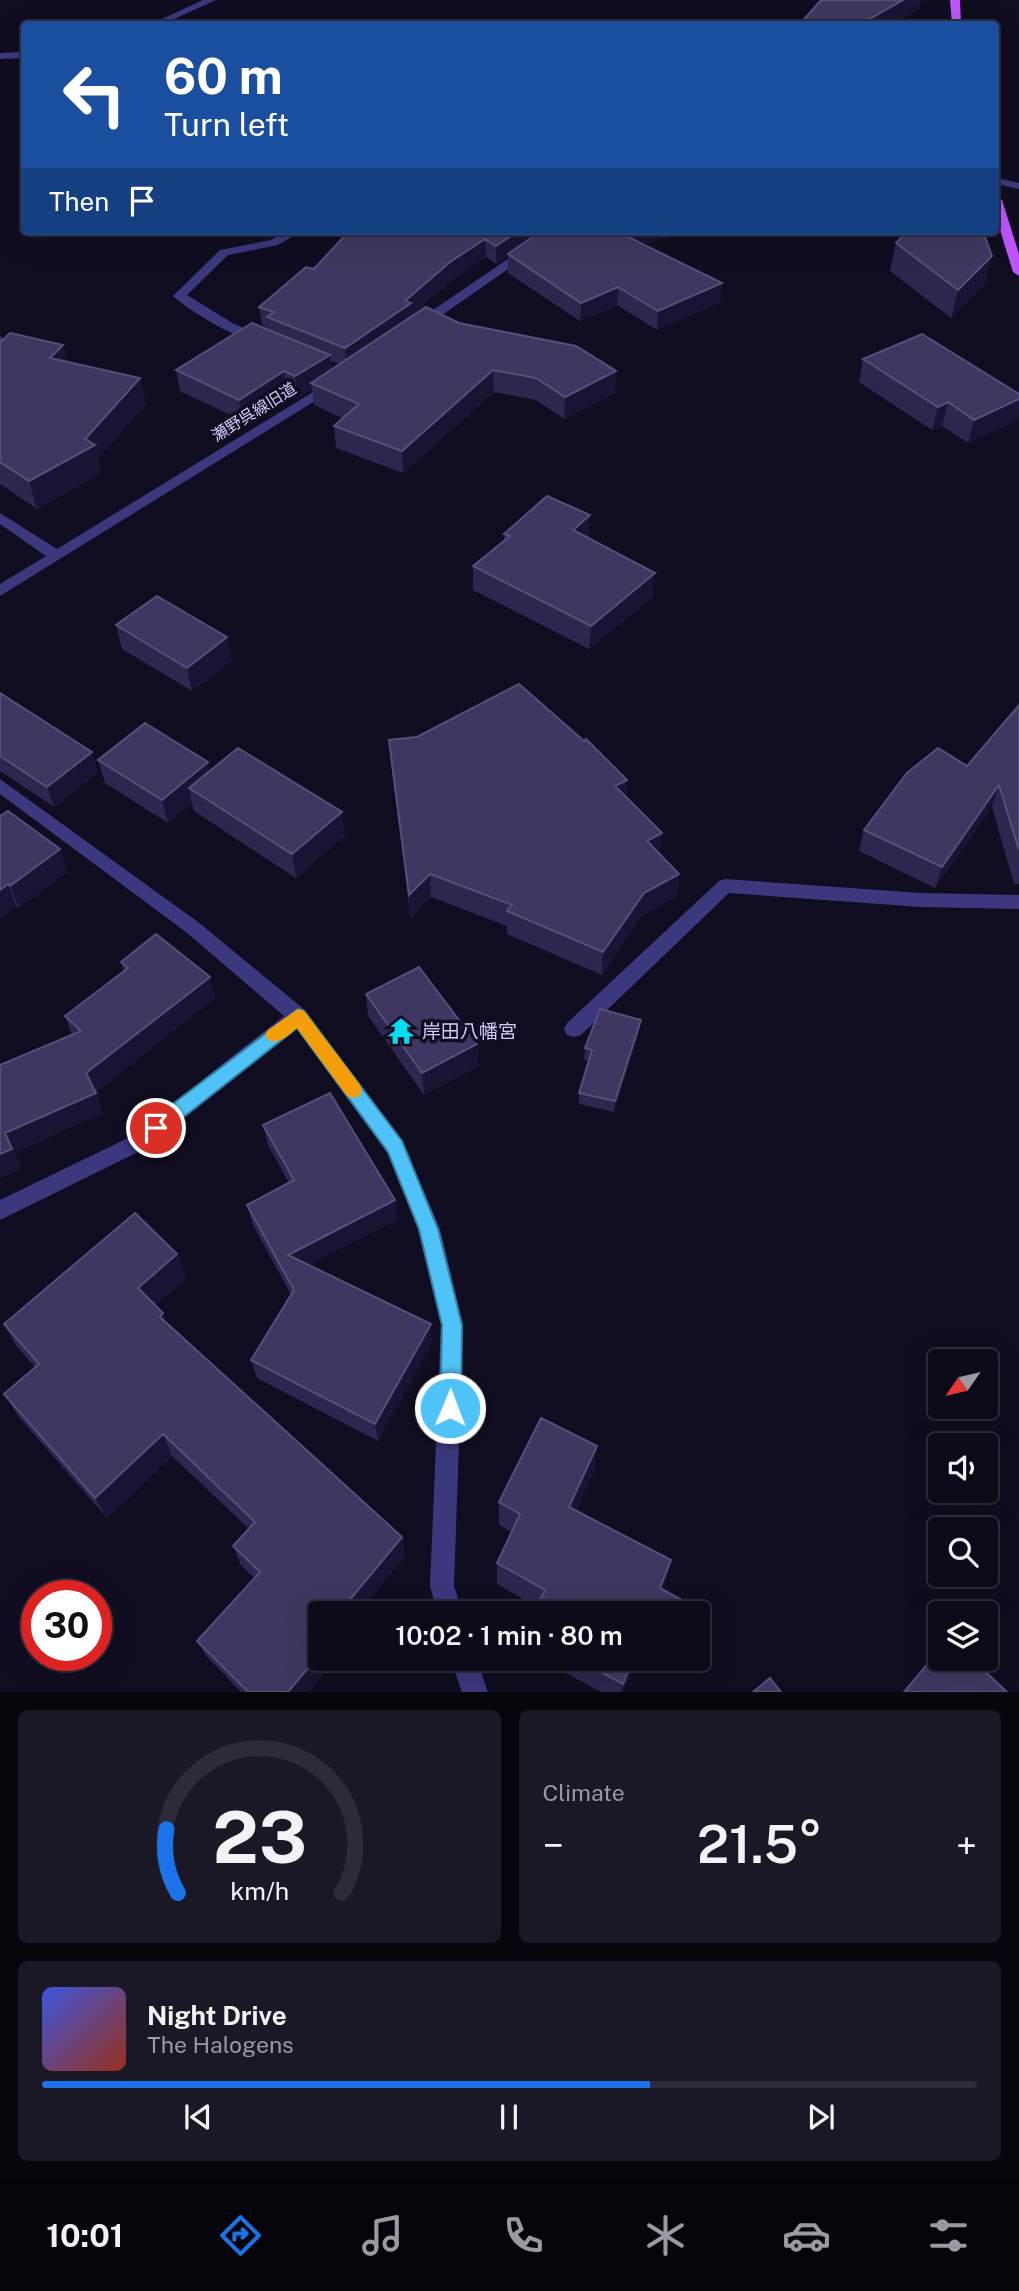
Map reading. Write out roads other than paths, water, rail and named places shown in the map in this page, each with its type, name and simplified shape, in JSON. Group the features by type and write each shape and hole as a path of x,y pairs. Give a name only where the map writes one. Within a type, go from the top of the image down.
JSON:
{"main road":[{"path":"955,0 957,21"},
{"path":"999,209 1019,272"}],"street":[{"path":"163,21 211,0"},
{"path":"0,56 21,55"},
{"path":"999,182 1019,186"},
{"path":"278,346 230,327 179,296 224,252 274,243 289,235"},
{"path":"405,336 550,235"},
{"path":"0,340 3,343 0,346"},
{"name":"瀬野呉線旧道","path":"0,591 348,375"},
{"path":"0,517 57,556"},
{"path":"0,785 192,927 298,1016 395,1147 429,1229 452,1325 442,1586 447,1601"},
{"path":"574,1029 725,886 921,900 1019,902"},
{"path":"0,1210 135,1144 298,1016"},
{"path":"468,1671 475,1692"}],"place":[{"name":"岸田八幡宮","path":"401,1031"}]}
